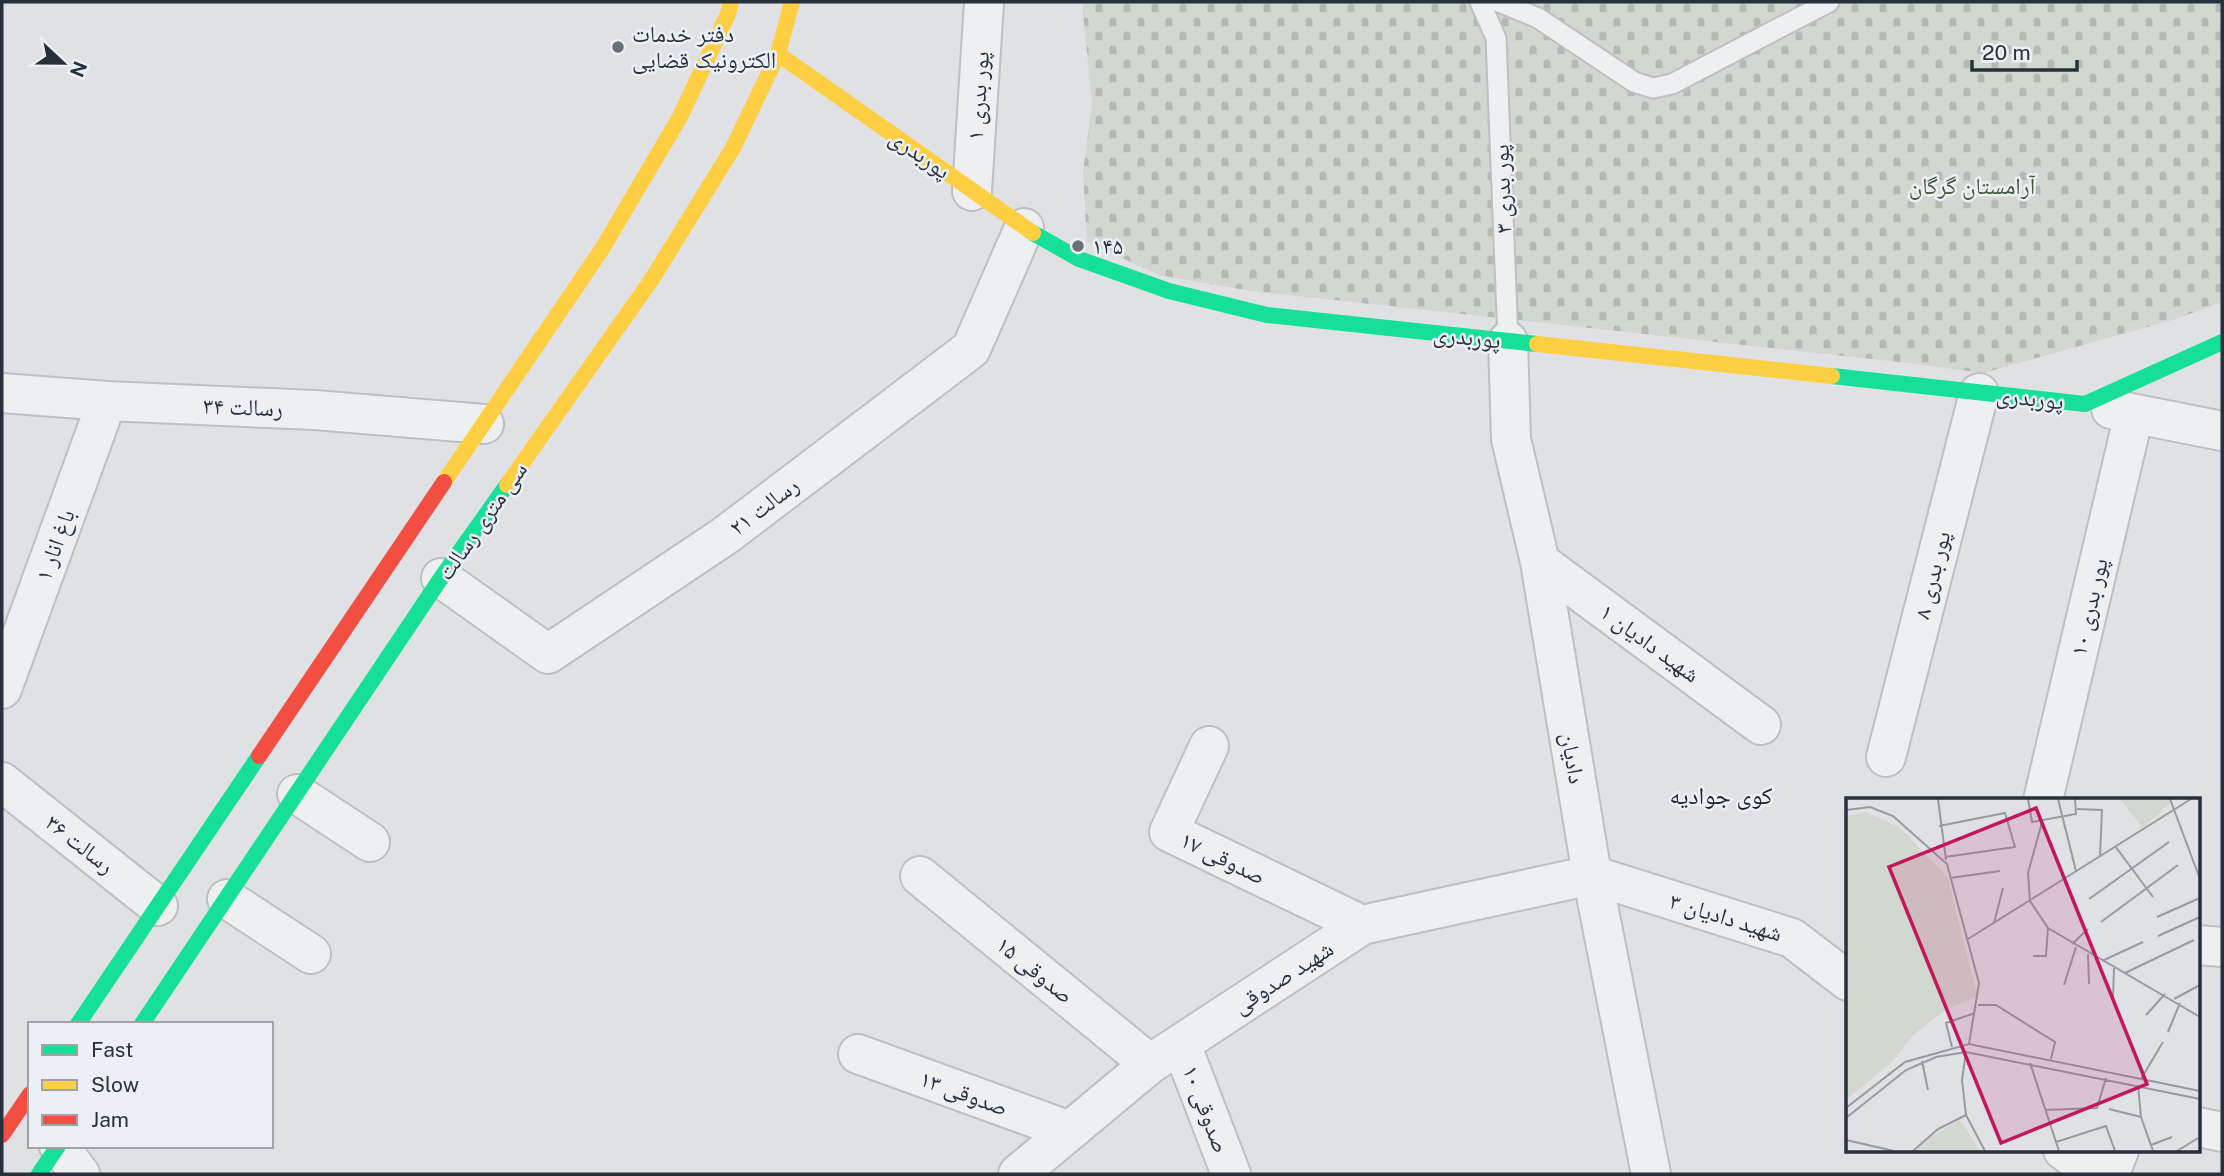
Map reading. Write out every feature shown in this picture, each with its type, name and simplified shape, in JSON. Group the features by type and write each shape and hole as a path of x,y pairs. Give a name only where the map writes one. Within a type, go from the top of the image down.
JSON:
{"main road":[{"name":"سی متری رسالت","path":"143,1022 733,148 778,54 792,2"},
{"path":"79,1022 484,424 607,252 680,117 723,6"},
{"name":"پوربدری","path":"778,54 1024,228 1079,259 1156,287 1267,315 2085,404"},
{"path":"2085,404 2222,342"},
{"path":"39,1174 58,1148"}],"street":[{"name":"پور بدری ۱","path":"972,191 984,2"},
{"name":"۲۱ رسالت","path":"441,578 548,653 726,535 971,349 1024,228"},
{"name":"دادیان","path":"1508,341 1511,439 1540,562 1592,875 1651,1174"},
{"name":"رسالت ۳۴","path":"2,393 107,401 315,410 484,424"},
{"name":"پور بدری ۸","path":"1886,757 1979,393"},
{"name":"باغ انار ۱","path":"2,689 107,401"},
{"name":"پوربدری","path":"2085,404 2222,431"},
{"name":"پور بدری ۱۰","path":"2043,798 2134,414"},
{"name":"۱ شهید دادیان","path":"1540,562 1761,724"},
{"name":"۱۷ صدوقی","path":"1209,746 1169,832 1362,925"},
{"name":"رسالت ۳۶","path":"2,782 158,906"},
{"path":"297,794 370,842"},
{"name":"شهید صدوقی","path":"1018,1174 1165,1054 1362,925 1592,875"},
{"name":"۳ شهید دادیان","path":"1592,875 1792,937 1846,979"},
{"name":"۱۵ صدوقی","path":"920,876 1165,1054"},
{"path":"227,899 312,954"},
{"path":"2200,945 2222,947"},
{"name":"۱۳ صدوقی","path":"858,1054 1070,1131"},
{"name":"۱۰ صدوقی","path":"1165,1054 1231,1174"},
{"path":"2200,1127 2222,1132"},
{"path":"60,1148 80,1174"},
{"path":"2066,1152 2095,1174"},
{"path":"2110,1174 2118,1152"}],"lane":[{"name":"پور بدری ۳","path":"1480,2 1496,37 1508,341"},
{"path":"1499,2 1538,18 1634,82 1653,88 1672,84 1829,2"}],"green space":[{"name":"آرامستان گرگان","path":"1082,2 2222,2 2222,302 2176,319 1983,373 1251,291 1159,275 1087,242 1083,172 1092,104"}],"traffic: fast":[{"path":"1033,233 1079,259 1169,291 1267,315 1537,344"},
{"path":"1832,376 2085,404 2222,342"},
{"path":"143,1022 441,578 507,485"},
{"path":"79,1022 259,756"},
{"path":"39,1174 57,1148"}],"traffic: slow":[{"path":"444,482 602,249 680,117 728,14 731,2"},
{"path":"507,485 652,279 733,148 778,54 792,2"},
{"path":"778,54 1033,233"},
{"path":"1537,344 1832,376"}],"traffic: jam":[{"path":"259,756 444,482"},
{"path":"2,1135 28,1097"}],"place":[{"name":"دفتر خدمات الکترونیک قضایی","path":"618,47"},
{"name":"۱۴۵","path":"1078,246"}],"district":[{"name":"کوی جوادیه","path":"1721,796"}]}
